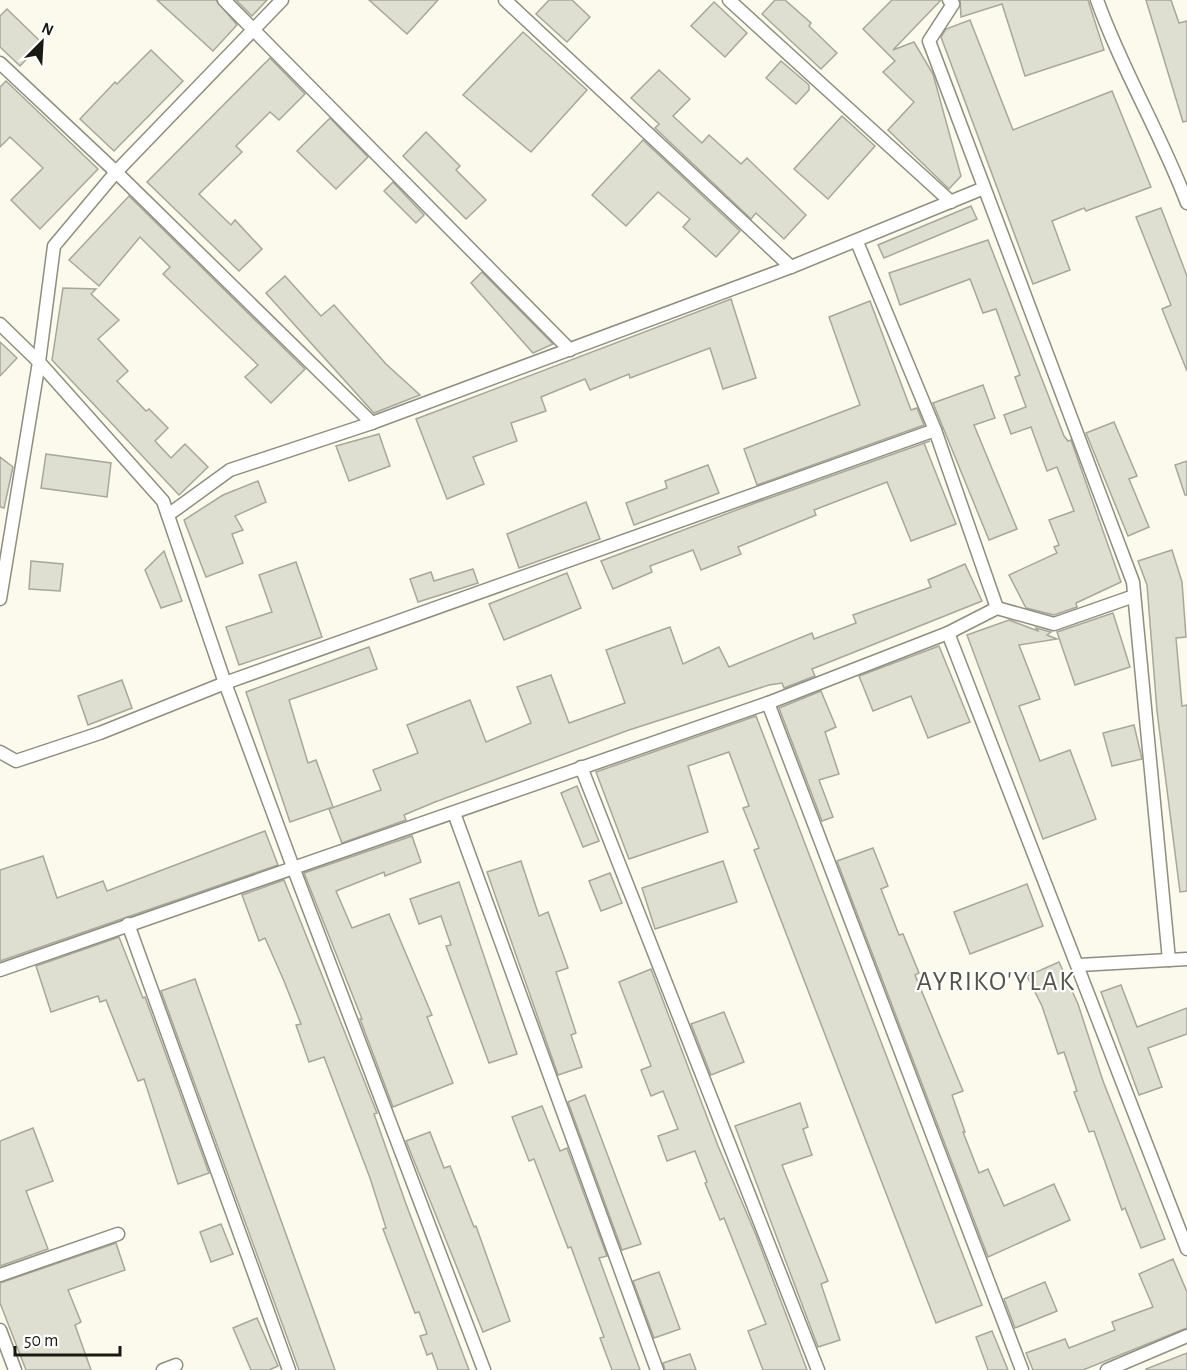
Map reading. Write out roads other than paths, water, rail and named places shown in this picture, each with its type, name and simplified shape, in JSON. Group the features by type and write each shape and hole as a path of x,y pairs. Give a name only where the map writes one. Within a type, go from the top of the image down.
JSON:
{"street":[{"path":"224,0 256,29 570,350"},
{"path":"0,594 39,362 54,246 116,172 282,0"},
{"path":"505,0 791,267"},
{"path":"729,0 951,202"},
{"path":"949,0 953,4 929,40 1133,582 1169,960"},
{"path":"1097,0 1110,35 1171,159 1187,203"},
{"path":"0,63 116,172 372,423"},
{"path":"168,515 230,470 372,423 570,350 857,242 984,188"},
{"path":"857,242 935,430 998,608"},
{"path":"0,324 39,362 163,501 225,683 484,1370"},
{"path":"0,752 16,761 100,733 225,683 935,430"},
{"path":"0,970 768,703 948,633 998,608 1054,624 1134,596"},
{"path":"948,633 1079,965 1187,1249"},
{"path":"768,703 1022,1370"},
{"path":"581,767 819,1370"},
{"path":"454,813 657,1370"},
{"path":"128,924 289,1370"},
{"path":"1079,965 1187,958"},
{"path":"0,1275 118,1234"},
{"path":"0,1330 15,1370"},
{"path":"1107,1370 1187,1336"},
{"path":"163,1370 176,1365"}],"district":[{"name":"AYRIKO'YLAK","path":"996,981"}]}
